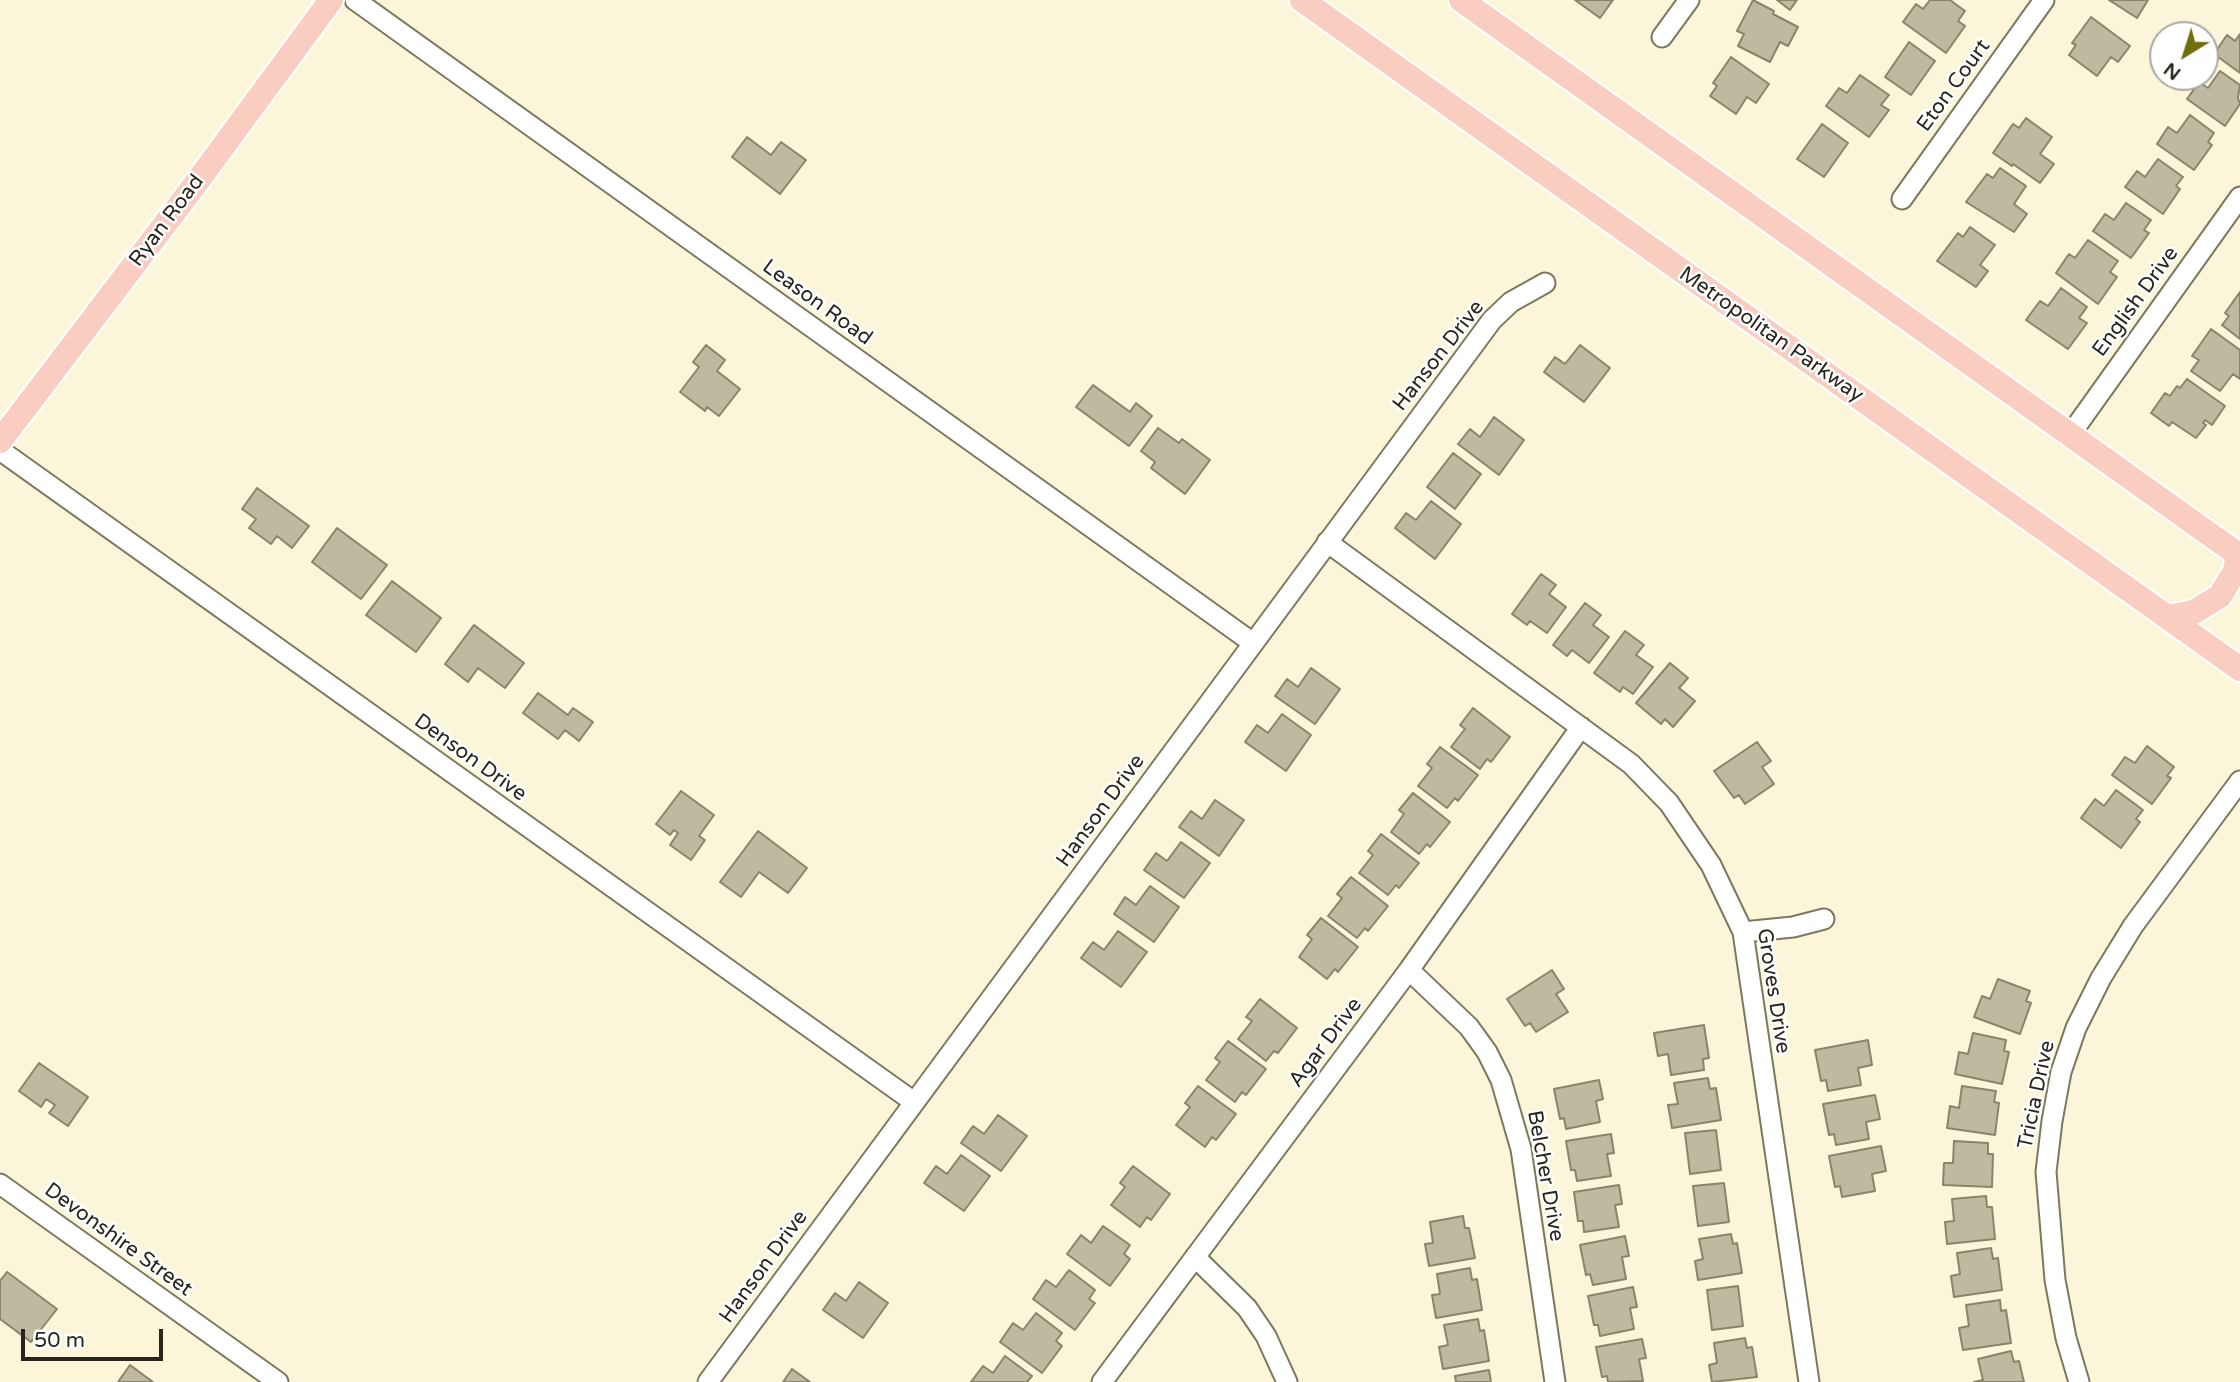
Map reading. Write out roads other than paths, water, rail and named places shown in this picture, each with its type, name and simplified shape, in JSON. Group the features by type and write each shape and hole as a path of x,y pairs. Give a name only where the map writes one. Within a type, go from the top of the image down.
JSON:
{"main road":[{"name":"Ryan Road","path":"1,439 194,186 331,0"},
{"name":"Metropolitan Parkway","path":"1302,0 2240,669"},
{"path":"1461,0 2239,555 2235,571 2220,596 2194,612 2167,617"}],"street":[{"name":"Leason Road","path":"355,0 1253,643"},
{"path":"1662,37 1689,0"},
{"name":"Eton Court","path":"1902,199 2044,0"},
{"name":"English Drive","path":"2070,435 2240,197"},
{"name":"Hanson Drive","path":"708,1382 1492,320 1511,302 1545,283"},
{"name":"Denson Drive","path":"1,439 914,1102"},
{"name":"Groves Drive","path":"1327,542 1631,764 1669,803 1712,865 1743,932 1809,1382"},
{"name":"Agar Drive","path":"1102,1382 1409,970 1581,727"},
{"name":"Tricia Drive","path":"2079,1382 2066,1338 2055,1280 2046,1172 2061,1072 2076,1028 2101,978 2133,926 2240,781"},
{"path":"1743,932 1793,927 1824,919"},
{"name":"Belcher Drive","path":"1409,970 1469,1027 1487,1052 1501,1080 1521,1149 1555,1382"},
{"name":"Devonshire Street","path":"0,1184 278,1382"},
{"path":"1195,1257 1247,1308 1265,1336 1287,1382"}]}
